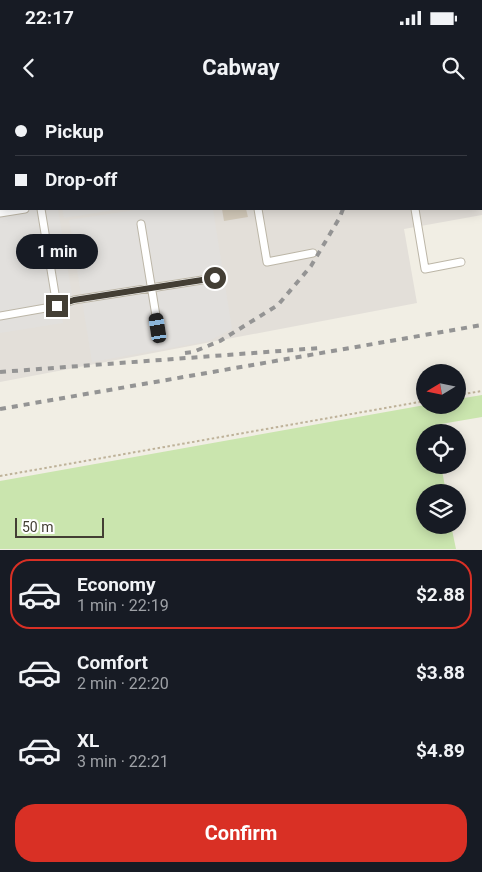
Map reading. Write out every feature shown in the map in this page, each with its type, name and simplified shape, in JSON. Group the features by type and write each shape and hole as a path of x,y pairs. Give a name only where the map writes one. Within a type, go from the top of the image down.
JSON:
{"lane":[{"path":"0,213 19,210"},
{"path":"41,210 57,306"},
{"path":"258,210 267,262 313,253"},
{"path":"414,210 425,269 461,262"},
{"path":"141,224 158,328"},
{"path":"0,316 57,306 74,300 215,278"}],"path":[{"path":"466,394 482,391"},
{"path":"0,476 416,403"}],"shaded area":[{"path":"0,210 482,210 482,215 404,229 417,303 0,382"},
{"path":"0,210 58,210 74,307 61,309 63,323 0,333"},
{"path":"62,210 114,210 64,218"},
{"path":"134,210 213,210 232,329 209,341 92,362 69,220"}],"green space":[{"path":"482,395 482,417 441,424 416,424 416,474 443,474 445,484 416,484 416,534 453,534 456,549 0,549 0,481 416,407 416,414 466,414 466,398"}],"building":[{"path":"222,210 246,210 248,217 224,221"}],"railway":[{"path":"185,353 193,352 220,341 278,305 311,266 343,210"},
{"path":"0,409 482,325"},
{"path":"0,372 320,348"}],"route":[{"path":"57,306 74,300 215,278"}]}
